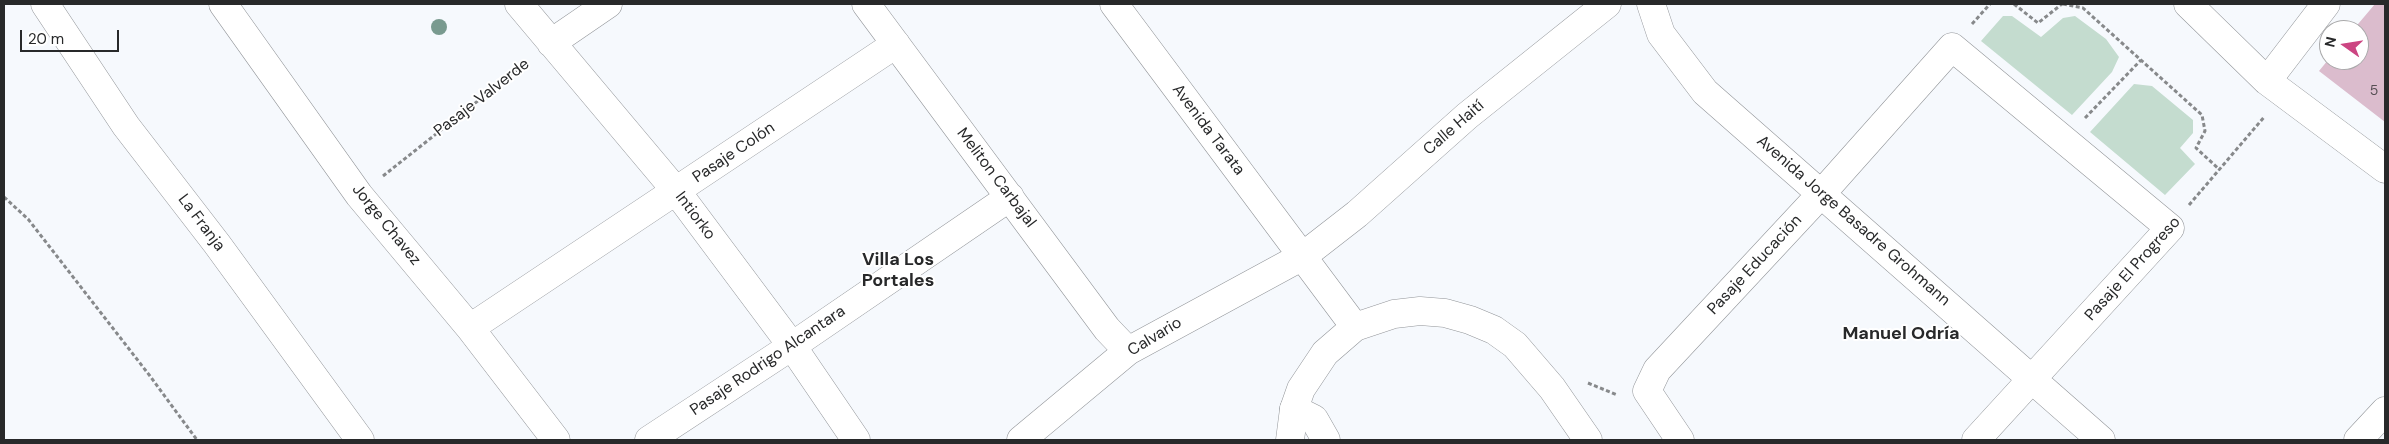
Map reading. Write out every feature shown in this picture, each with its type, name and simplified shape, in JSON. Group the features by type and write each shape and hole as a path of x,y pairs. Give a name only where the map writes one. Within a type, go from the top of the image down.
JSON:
{"main road":[{"name":"La Franja","path":"45,4 126,126 217,244 360,440"},
{"name":"Jorge Chavez","path":"223,4 360,195 470,328 556,440"},
{"name":"Intiorko","path":"519,4 677,192 792,346 856,440"},
{"path":"551,43 608,4"},
{"name":"Meliton Carbajal","path":"866,4 1107,329 1128,351"},
{"name":"Avenida Tarata","path":"1114,4 1355,327"},
{"name":"Calle Haití","path":"1303,256 1357,214 1467,116 1607,4"},
{"name":"Avenida Jorge Basadre Grohmann","path":"1651,4 1661,34 1705,92 2101,440"},
{"path":"2188,4 2276,87 2385,169"},
{"path":"2276,87 2326,4"},
{"name":"Pasaje Colón","path":"470,328 677,192 896,44"},
{"name":"Pasaje Educación","path":"1680,440 1648,391 1658,370 1822,193 1952,47 2064,140"},
{"path":"2064,140 2170,228"},
{"name":"Pasaje Rodrigo Alcantara","path":"649,440 792,346 1010,197"},
{"name":"Pasaje El Progreso","path":"1976,440 2034,380 2170,228"},
{"name":"Calvario","path":"1021,440 1128,351 1303,256"},
{"path":"1290,440 1294,410 1301,389 1324,353 1355,327 1394,314 1420,311 1445,313 1470,320 1494,330 1514,345 1552,388 1588,440"},
{"path":"1294,410 1314,419 1326,440"}],"path":[{"path":"2014,4 2038,23 2063,4 2083,8 2202,114 2205,131 2196,148 2220,170"},
{"name":"Pasaje Valverde","path":"360,195 551,43"},
{"path":"2064,140 2141,60"},
{"name":"Pasaje El Progreso","path":"2170,228 2220,170 2276,87"},
{"path":"4,197 28,219 197,440"},
{"path":"1585,382 1618,396"}],"green space":[{"path":"2003,16 2012,16 2041,37 2063,18 2075,16 2106,39 2119,57 2112,72 2072,115 1981,41"},
{"path":"2134,84 2152,86 2193,120 2193,133 2180,148 2195,164 2165,195 2090,132"}],"building":[{"path":"2375,4 2385,4 2385,122 2319,71 2369,70 2369,20 2361,20"}],"district":[{"name":"Villa Los Portales","path":"898,270"},
{"name":"Manuel Odría","path":"1901,334"}]}
